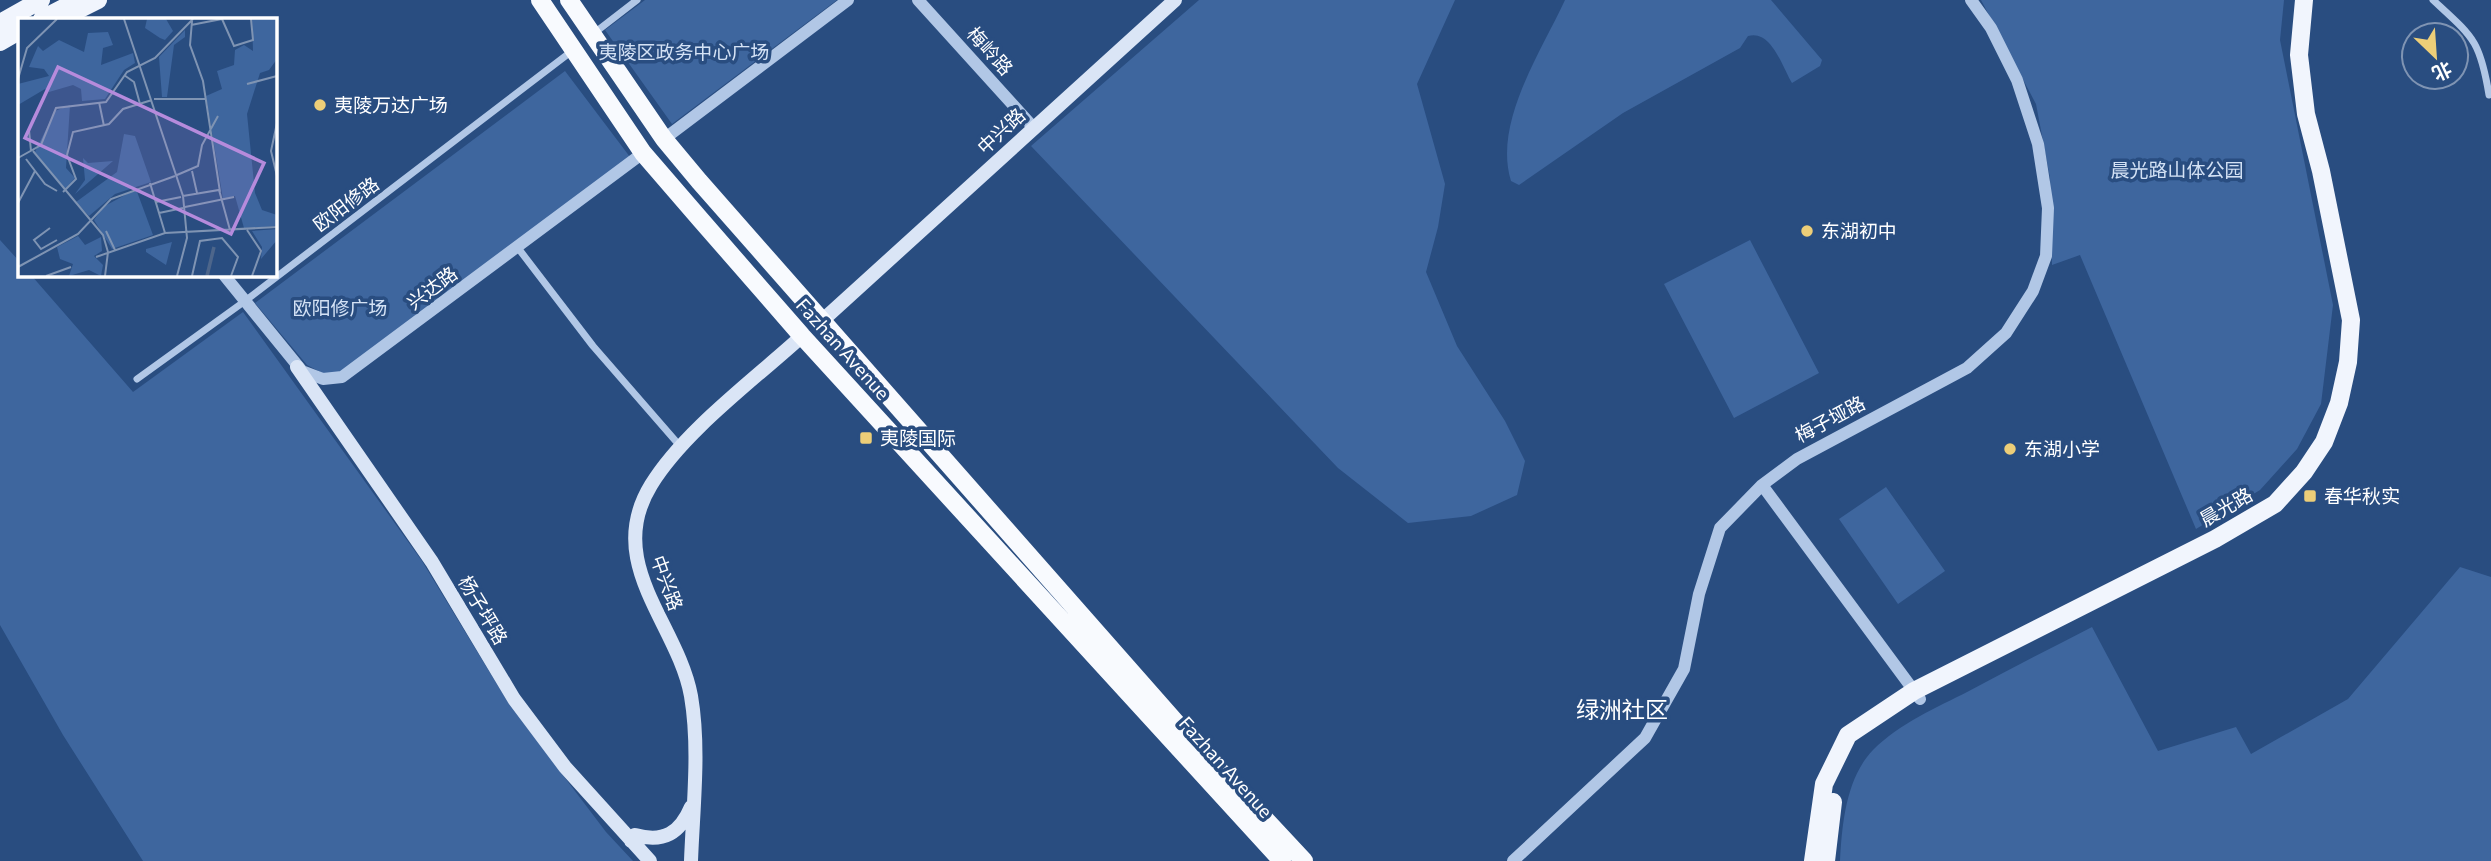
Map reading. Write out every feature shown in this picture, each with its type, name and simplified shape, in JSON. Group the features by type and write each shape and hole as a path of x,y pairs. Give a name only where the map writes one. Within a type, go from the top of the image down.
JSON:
{"highway":[{"name":"Fazhan Avenue","path":"540,0 643,153 802,336 1282,861"},
{"name":"Fazhan Avenue","path":"569,0 664,139 824,319 990,514 1194,743 1304,861"}],"main road":[{"path":"0,23 41,0"},
{"path":"28,18 63,0"},
{"path":"44,18 79,0"},
{"path":"62,18 98,0"},
{"name":"中兴路","path":"824,319 1175,0"},
{"name":"晨光路","path":"1813,861 1824,784 1848,735 1917,695 2215,539 2274,504 2304,472 2324,442 2339,403 2348,362 2351,320 2324,185 2306,114 2299,55 2304,0"},
{"name":"晨光路","path":"1826,861 1834,789 1853,742 1917,695 2219,547 2278,511 2331,447 2346,405 2355,364 2358,319 2353,284 2313,112 2307,58 2313,0"},
{"path":"0,33 18,24"},
{"path":"0,42 18,32"},
{"path":"0,49 18,40"},
{"name":"中兴路","path":"691,861 695,755 691,695 678,658 641,580 636,542 642,507 650,487 681,446 802,336"},
{"name":"杨子坪路","path":"297,367 432,562 514,699 565,767 633,838"},
{"name":"杨子坪路","path":"315,377 440,556 518,689 650,861"},
{"path":"633,838 649,839 671,835 685,820 693,803"},
{"path":"633,838 662,861"}],"street":[{"path":"591,35 637,0"},
{"path":"664,139 848,0"},
{"name":"梅岭路","path":"918,0 1033,127"},
{"name":"梅子垭路","path":"1513,861 1645,738 1684,669 1699,594 1720,528 1762,485 1797,459 1967,368 2006,333 2021,313 2041,274 2046,256 2048,208 2038,144 2017,79 1991,27 1971,0"},
{"path":"2433,0 2477,45 2483,56 2490,95"},
{"name":"欧阳修路","path":"136,379 245,301 572,51"},
{"name":"兴达路","path":"315,377 335,379 348,374 643,153"},
{"path":"518,247 593,346 681,446"},
{"path":"224,276 297,367 315,377"},
{"path":"1762,485 1917,695"}],"green space":[{"name":"夷陵区政务中心广场","path":"645,0 837,0 672,124 605,30"},
{"path":"1199,0 1455,0 1417,84 1445,184 1438,227 1426,272 1457,346 1505,421 1525,461 1517,495 1471,516 1408,523 1338,468 1031,146"},
{"path":"1565,0 1771,0 1822,60 1820,66 1792,83 1769,43 1756,35 1748,36 1740,48 1623,113 1519,185 1511,181 1507,159 1508,136 1522,88"},
{"name":"晨光路山体公园","path":"1981,0 2284,0 2280,40 2333,305 2321,404 2297,449 2260,490 2196,529 2080,255 2052,265 2050,178 2036,104"},
{"name":"欧阳修广场","path":"565,71 630,157 346,372 326,375 307,365 255,303"},
{"path":"0,240 18,260 18,276 32,276 133,392 243,312 422,561 509,704 606,832 633,861 143,861 63,735 0,625"},
{"path":"1750,240 1819,373 1734,418 1664,284"},
{"path":"1886,487 1945,571 1898,604 1839,519"},
{"path":"2460,567 2491,577 2491,861 1840,861 1844,817 1851,788 1864,761 1873,750 1919,717 2092,627 2158,751 2236,727 2251,754 2348,699"}],"place":[{"name":"夷陵万达广场","path":"320,105"},
{"name":"东湖初中","path":"1807,231"},
{"name":"夷陵国际","path":"866,438"},
{"name":"东湖小学","path":"2010,449"},
{"name":"春华秋实","path":"2310,496"}],"district":[{"name":"绿洲社区","path":"1622,710"}]}
